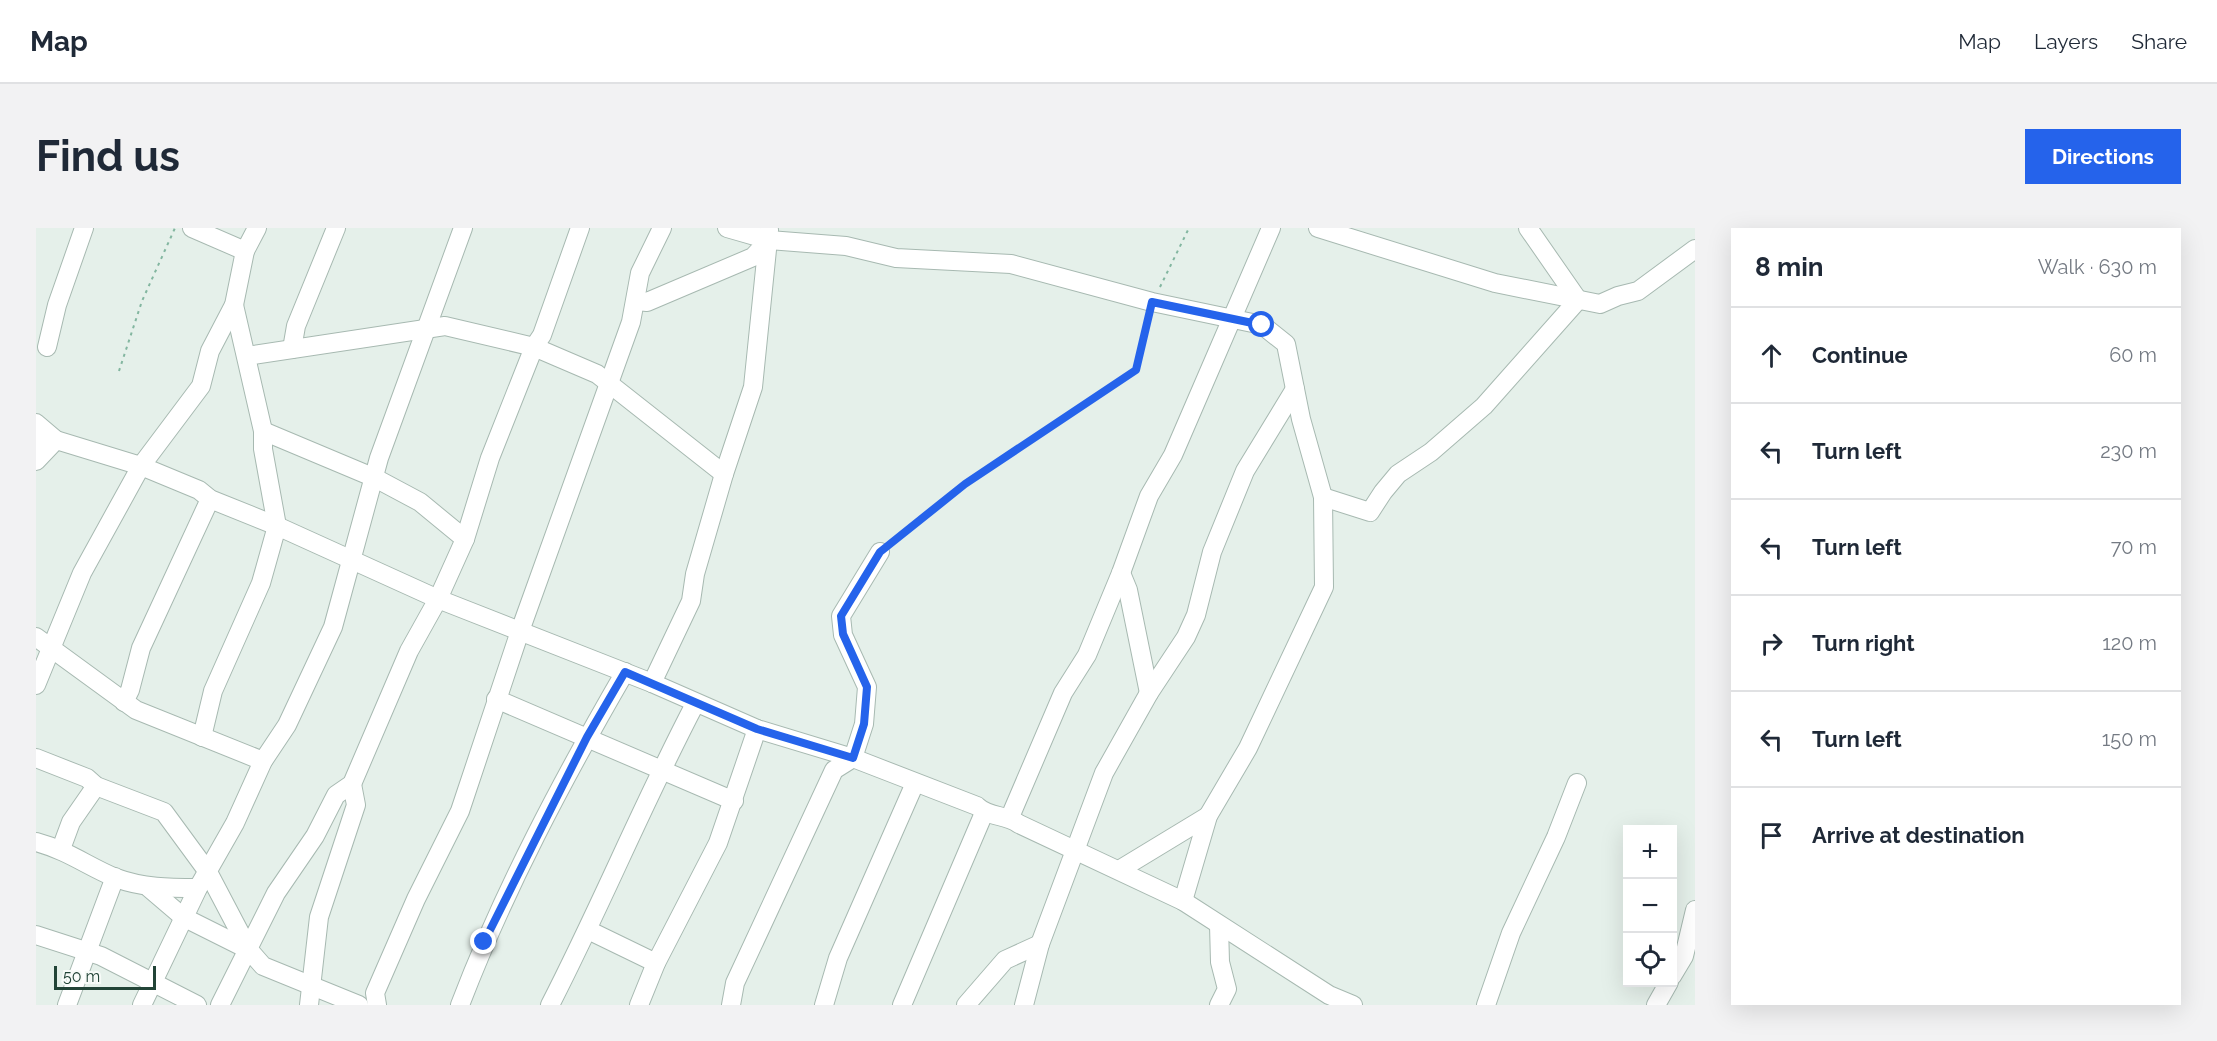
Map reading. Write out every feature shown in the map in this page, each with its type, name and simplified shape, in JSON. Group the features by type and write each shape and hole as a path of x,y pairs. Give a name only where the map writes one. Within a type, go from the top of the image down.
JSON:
{"street":[{"path":"47,347 57,306 84,228"},
{"path":"192,228 245,251"},
{"path":"36,685 43,641 141,466 201,386 210,351 234,304 245,251 257,228"},
{"path":"292,349 296,326 336,228"},
{"path":"142,1005 183,917 263,761 287,725 333,627 379,459 463,228"},
{"path":"220,1005 276,893 315,836 336,795 352,784 409,651 438,599 465,539 490,458 534,347 542,336 579,228"},
{"path":"377,1005 375,993 416,899 460,811 519,631 637,301 640,273 663,228"},
{"path":"727,228 846,246 896,258 1011,264 1152,302 1262,325 1286,344 1301,419 1323,497 1324,587 1248,748 1208,816 1183,902"},
{"path":"1010,817 1063,693 1087,655 1121,573 1149,496 1173,455 1271,228"},
{"path":"1318,228 1495,283 1600,304 1638,291 1695,249"},
{"path":"1528,228 1578,300"},
{"path":"637,301 647,302 753,257 769,234"},
{"path":"652,683 691,601 695,574 724,474 753,387 769,234"},
{"path":"1323,497 1370,512 1398,474 1431,452 1484,406 1578,300"},
{"path":"202,737 213,692 261,583 277,526 263,449 263,431 234,304"},
{"path":"247,356 445,326 534,347 597,374 724,474"},
{"path":"1024,1005 1040,944 1104,773 1149,693 1173,660 1193,623 1212,552 1245,471 1295,389"},
{"path":"36,423 56,440"},
{"path":"263,431 375,478 420,502 465,539"},
{"path":"36,440 56,440 141,466 199,490 210,500 277,526 438,599 652,683 695,704 757,729 853,758 977,806 984,813 1010,817 1019,824 1183,902 1329,1000 1353,1005"},
{"path":"36,461 56,440"},
{"path":"124,702 130,690 141,648 210,500"},
{"path":"731,1005 735,983 834,770 853,758 864,724 867,687 843,634 841,616 880,552"},
{"path":"1121,573 1128,590 1149,693"},
{"path":"43,641 136,710 263,761"},
{"path":"460,1005 484,942 587,737 625,672"},
{"path":"496,699 734,801"},
{"path":"550,1005 588,930 661,769 695,704"},
{"path":"639,1005 656,963 718,843 757,729"},
{"path":"36,758 87,778 96,786 164,812 208,872 249,950 263,966 309,987 359,1005"},
{"path":"824,1005 838,958 915,783"},
{"path":"1486,1005 1511,933 1556,837 1577,783"},
{"path":"309,1005 309,987 319,917 356,805 352,784"},
{"path":"61,849 71,822 96,786"},
{"path":"902,1005 984,813"},
{"path":"1119,870 1208,816"},
{"path":"36,842 61,849 115,877 149,888 198,888"},
{"path":"67,1005 115,877"},
{"path":"149,888 183,917 249,950"},
{"path":"1677,968 1684,956 1695,910"},
{"path":"1219,925 1220,962 1227,988 1219,1005"},
{"path":"588,930 656,963"},
{"path":"36,934 101,956 197,1005"},
{"path":"966,1005 1005,960 1040,944"},
{"path":"1656,1005 1666,987"}],"path":[{"path":"119,371 142,301 175,228"},
{"path":"880,552 965,484 1136,370 1152,302 1189,228"}],"route":[{"path":"484,942 587,737 625,672 757,729 853,758 864,724 867,687 843,634 841,616 880,552 965,484 1136,370 1152,302 1262,325"}]}
